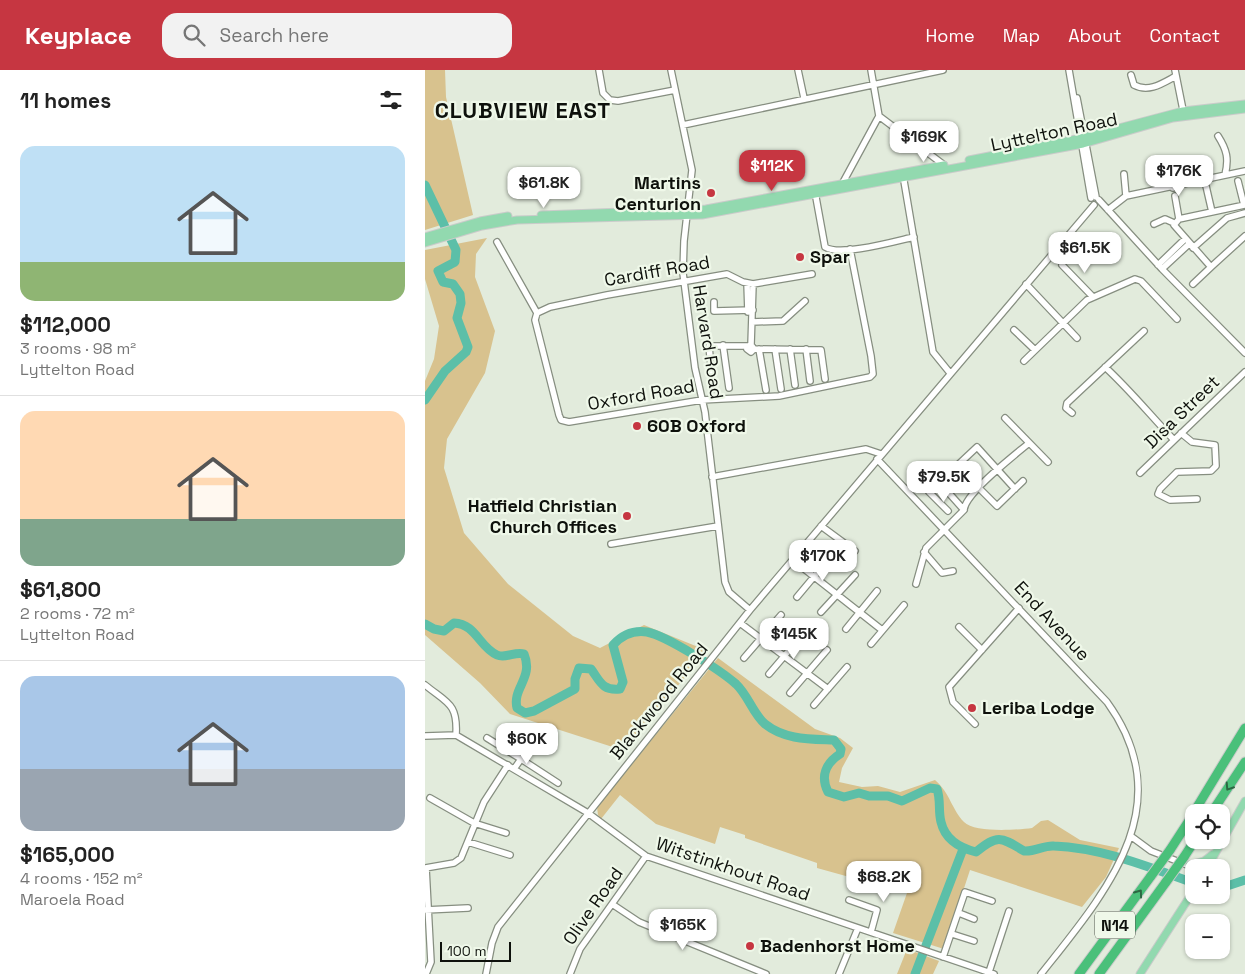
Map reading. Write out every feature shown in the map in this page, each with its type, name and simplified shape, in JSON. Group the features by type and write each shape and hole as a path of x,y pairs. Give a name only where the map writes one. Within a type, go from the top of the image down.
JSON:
{"highway":[{"name":"N14","path":"1199,804 1245,728"},
{"path":"1217,804 1245,762"},
{"name":"N14","path":"1079,974 1185,827"},
{"name":"N14","path":"1099,974 1189,849"}],"main road":[{"name":"Lyttelton Road","path":"425,243 434,237 480,220 514,216 687,214 815,192 1084,140 1184,114 1245,104"},
{"name":"Lyttelton Road","path":"1184,114 1245,109"},
{"name":"Lyttelton Road","path":"903,175 944,165 1084,140"},
{"name":"Lyttelton Road","path":"425,237 434,237"},
{"path":"1212,859 1245,801"},
{"path":"1217,859 1245,806"},
{"path":"1207,859 1217,850"},
{"path":"1141,974 1185,904"},
{"path":"1141,974 1189,904"}],"street":[{"path":"599,70 603,93 606,98 614,101 675,90"},
{"name":"Harvard Road","path":"671,70 692,170 682,262 683,280 702,400 726,588 750,610"},
{"path":"798,70 804,98"},
{"path":"841,187 879,116 871,70"},
{"path":"683,125 943,70"},
{"path":"1069,72 1095,202 1107,209 1160,267 1245,353"},
{"path":"1131,75 1134,85 1140,88 1159,85 1176,73 1184,114"},
{"path":"879,116 944,165"},
{"path":"1218,136 1227,152 1228,163 1225,175"},
{"path":"1168,163 1173,188"},
{"path":"1107,209 1127,196 1173,188 1245,171"},
{"path":"1124,174 1127,196"},
{"path":"903,175 915,236 933,352 950,373"},
{"path":"1155,224 1165,220 1177,221 1245,205 1238,181"},
{"path":"1206,186 1211,212"},
{"path":"815,192 823,241 827,248 834,250 850,249 915,236"},
{"path":"1175,196 1177,221 1175,227 1211,267"},
{"name":"Blackwood Road","path":"486,974 492,943 498,928 588,813 750,610 1095,202"},
{"path":"1160,267 1227,218 1245,213"},
{"path":"1193,284 1245,236"},
{"path":"497,242 537,313"},
{"name":"Oxford Road","path":"537,313 535,320 561,420 565,422 576,422 702,400 779,396 859,381 873,374 850,249"},
{"path":"1062,266 1093,297"},
{"name":"Cardiff Road","path":"537,313 550,307 683,280 727,274 750,284"},
{"path":"766,390 753,347 750,284 812,274"},
{"path":"1024,361 1063,322 1093,297 1138,279 1177,319"},
{"path":"1026,284 1077,338"},
{"path":"714,302 714,314 751,314 785,320 805,302"},
{"path":"1014,330 1035,350"},
{"path":"1072,413 1066,408 1067,403 1144,331"},
{"path":"723,345 729,388"},
{"path":"713,388 709,347 723,345 822,351 825,379"},
{"path":"775,349 781,389"},
{"path":"790,349 795,385"},
{"path":"806,349 810,381"},
{"path":"1105,367 1125,385 1131,395 1174,440"},
{"name":"Disa Street","path":"1139,473 1245,372"},
{"path":"1005,418 1047,462"},
{"path":"1181,433 1192,442 1215,445 1216,466 1211,471 1177,472 1160,489 1158,494 1170,500 1197,499"},
{"path":"916,584 924,552 964,510 965,503 979,488 1029,443"},
{"path":"948,511 929,492 977,447 1015,489"},
{"path":"712,476 866,450 879,457"},
{"name":"End Avenue","path":"879,457 944,530 1107,702 1125,730 1135,759 1137,775 1136,814 1131,836"},
{"path":"979,488 997,506 1023,481"},
{"path":"939,482 964,510"},
{"path":"611,544 717,526"},
{"path":"821,526 855,551"},
{"path":"924,552 942,573 953,571"},
{"path":"797,597 833,554"},
{"path":"793,560 882,630"},
{"path":"821,612 855,575"},
{"path":"846,629 877,591"},
{"path":"871,644 903,605"},
{"path":"975,724 953,702 949,690 960,673 1019,608"},
{"path":"744,658 781,614"},
{"path":"740,623 828,690"},
{"path":"959,627 982,650"},
{"path":"769,674 804,633"},
{"path":"790,693 827,650"},
{"path":"814,705 847,667"},
{"path":"425,685 453,707 456,718 456,735 425,736"},
{"name":"Witstinkhout Road","path":"456,735 588,813 646,856 991,973"},
{"path":"487,738 558,783"},
{"path":"514,769 521,759"},
{"path":"426,974 431,962 426,868 457,862 463,856 474,823 484,802 507,765"},
{"path":"430,798 474,823 506,833"},
{"path":"1041,974 1103,893 1119,864 1131,836 1151,851 1185,863"},
{"path":"468,842 510,855"},
{"name":"Olive Road","path":"569,974 580,949 646,856"},
{"path":"942,957 967,892 992,900"},
{"path":"849,900 877,910 871,932"},
{"path":"612,904 639,922 766,974"},
{"path":"427,910 468,908"},
{"path":"991,973 1009,911"},
{"path":"959,913 975,919"},
{"path":"839,974 857,928"},
{"path":"952,934 974,941"}],"shaded area":[{"path":"425,70 445,70 446,97 473,215 425,230"},
{"path":"487,238 476,254 475,277 495,331 485,373 447,439 444,468 464,533 508,584 573,636 600,648 644,625 708,651 622,750 510,714 480,683 425,635 425,381 434,359 439,326 425,279 425,250"},
{"path":"718,658 815,729 840,738 853,748 842,768 839,782 862,787 878,786 900,792 935,780 944,790 964,822 977,828 996,830 1025,829 1032,828 1041,821 1048,820 1080,840 1119,848 1106,877 1082,907 970,870 944,949 893,933 907,893 817,868 817,863 745,838 745,835 720,827 715,844 656,824 620,795 601,819 598,815 597,807"},
{"path":"907,949 939,961 933,974 897,974"}],"waterway":[{"path":"425,185 456,250 455,262 438,271 443,282 453,284 460,294 461,303 457,318 468,347 466,352 445,371 425,400"},
{"path":"425,624 434,629 444,631 454,623 461,624 473,631 486,647 497,655 524,654 526,662 525,676 516,701 517,708 525,713 534,711 575,689 575,679 579,668 591,669 605,687 620,689 623,682 613,645 620,638 633,633 647,632 656,635 693,654 736,684 761,720 773,729 798,738 834,740 841,749 840,754 831,761 826,770 825,781 828,792 844,797 859,793 869,796 888,796 902,801 930,788 937,789 943,828 954,842 970,850 976,852 995,840 1005,840 1024,851 1032,851 1050,846 1090,850 1125,859 1185,880"},
{"path":"915,974 963,849"},
{"path":"1230,885 1245,880"}],"place":[{"name":"Martins Centurion","path":"711,193"},
{"name":"Spar","path":"800,257"},
{"name":"60B Oxford","path":"637,426"},
{"name":"Hatfield Christian Church Offices","path":"627,516"},
{"name":"Leriba Lodge","path":"972,708"},
{"name":"Badenhorst Home","path":"750,946"}],"district":[{"name":"CLUBVIEW EAST","path":"523,110"}]}
